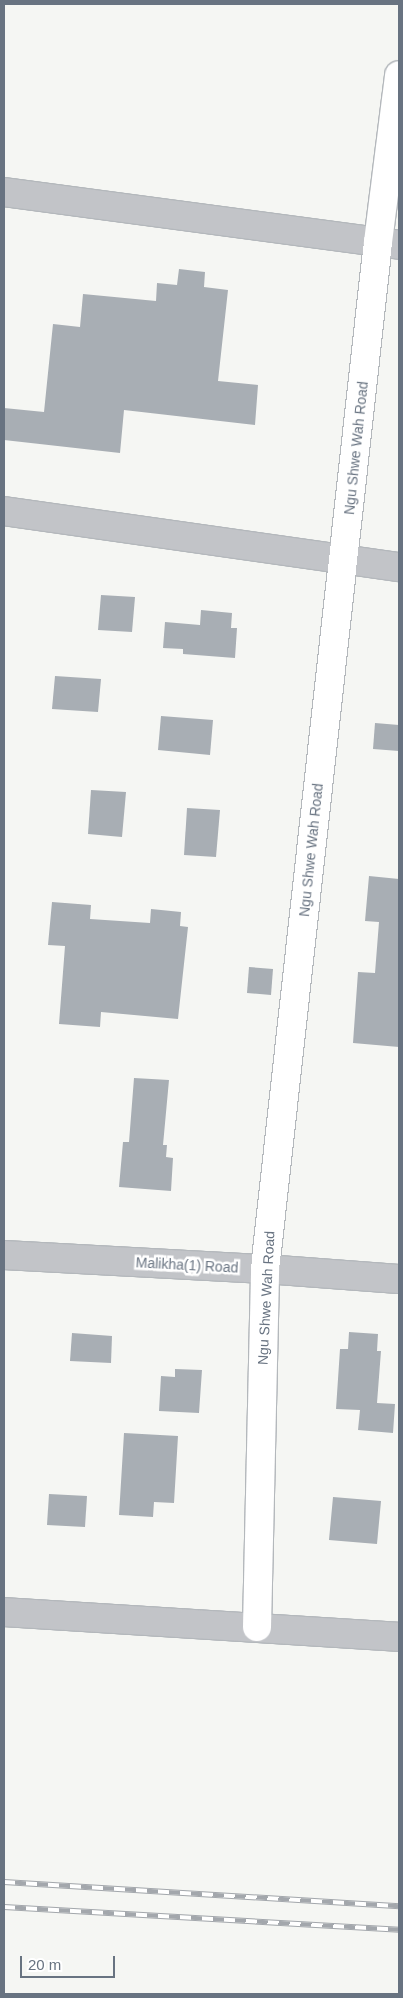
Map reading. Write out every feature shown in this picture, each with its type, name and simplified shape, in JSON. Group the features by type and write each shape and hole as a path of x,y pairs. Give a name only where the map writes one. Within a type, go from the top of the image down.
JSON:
{"street":[{"name":"Ngu Shwe Wah Road","path":"256,1627 265,1269 344,558 389,244 399,75"},
{"path":"4,192 389,244"},
{"path":"4,511 399,567"},
{"name":"Malikha(1) Road","path":"4,1255 265,1269 399,1279"},
{"path":"4,1612 399,1637"}],"building":[{"path":"179,269 205,272 204,287 228,290 218,381 258,385 255,425 124,410 120,453 4,440 4,408 44,412 53,324 80,327 83,294 156,301 157,283 177,285"},
{"path":"101,595 135,597 132,632 98,630"},
{"path":"201,610 232,613 231,628 237,628 235,658 183,654 183,649 163,648 165,622 200,625"},
{"path":"55,676 101,679 98,712 52,709"},
{"path":"161,716 213,720 210,755 158,750"},
{"path":"375,723 399,725 399,751 373,749"},
{"path":"91,790 126,792 122,837 88,834"},
{"path":"187,808 220,810 216,857 184,855"},
{"path":"369,876 399,879 399,1047 353,1043 358,972 375,973 379,922 365,921"},
{"path":"52,902 91,905 90,919 150,923 151,909 181,912 180,926 188,927 178,1019 101,1012 100,1027 59,1024 65,946 48,945"},
{"path":"249,967 273,969 271,995 247,993"},
{"path":"134,1078 169,1080 163,1145 167,1145 166,1157 173,1158 171,1191 119,1187 123,1142 129,1142"},
{"path":"349,1332 378,1334 377,1351 381,1351 377,1403 395,1404 393,1433 358,1430 360,1410 336,1409 340,1349 348,1349"},
{"path":"72,1333 112,1336 111,1363 70,1361"},
{"path":"175,1369 202,1370 199,1413 159,1411 161,1376 175,1377"},
{"path":"124,1433 178,1436 174,1503 154,1502 153,1517 119,1515"},
{"path":"49,1494 87,1496 85,1527 47,1525"},
{"path":"333,1497 381,1501 377,1544 329,1540"}],"railway":[{"path":"4,1882 399,1906"},
{"path":"4,1907 399,1930"}]}
